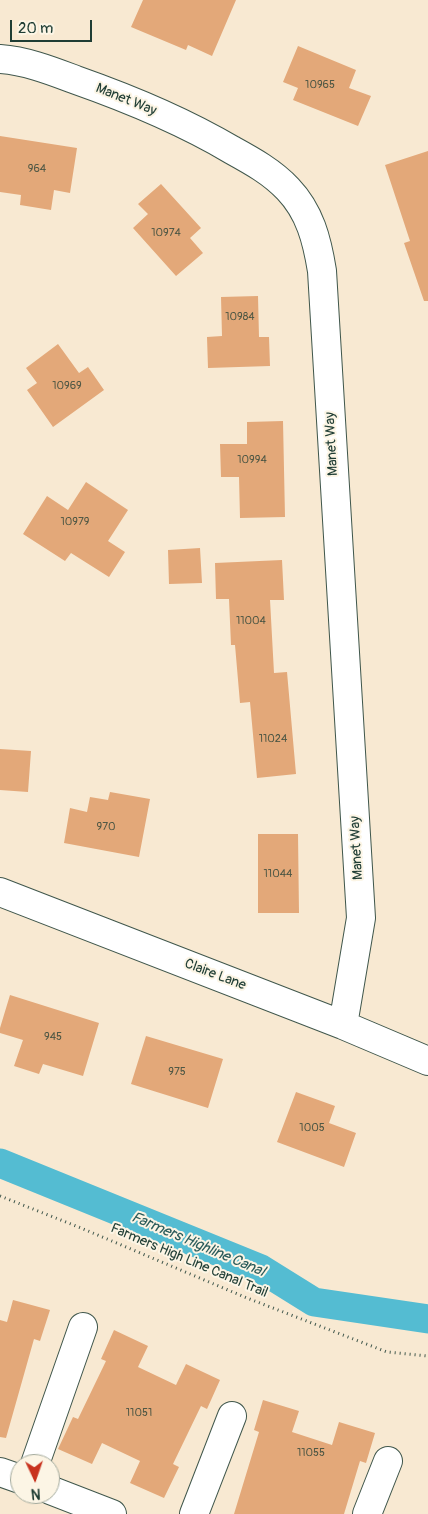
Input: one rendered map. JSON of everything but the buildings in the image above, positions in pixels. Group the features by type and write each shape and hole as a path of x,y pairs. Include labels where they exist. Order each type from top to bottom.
{"street":[{"name":"Manet Way","path":"0,59 36,66 98,88 202,132 265,169 288,189 302,206 318,244 322,271 361,918 343,1025"},
{"name":"Claire Lane","path":"0,892 343,1025 428,1061"},
{"path":"38,1454 82,1327"},
{"path":"194,1514 232,1416"},
{"path":"366,1514 388,1461"},
{"path":"60,1494 112,1514"}],"path":[{"name":"Farmers High Line Canal Trail","path":"0,1196 247,1298 387,1352 428,1356"}],"waterway":[{"name":"Farmers Highline Canal","path":"0,1163 261,1269 314,1302 428,1319"}]}
